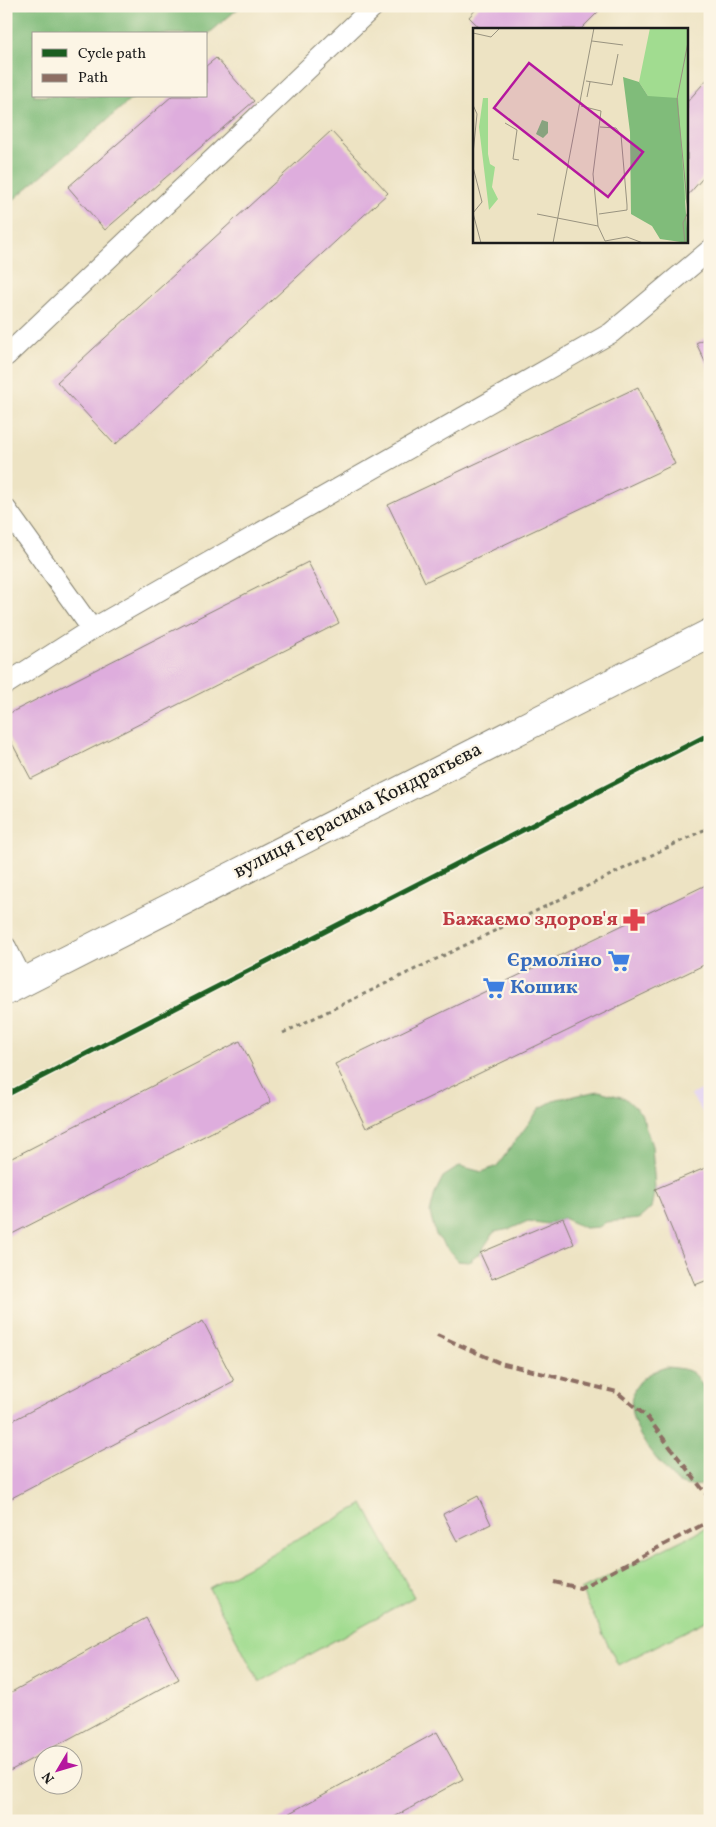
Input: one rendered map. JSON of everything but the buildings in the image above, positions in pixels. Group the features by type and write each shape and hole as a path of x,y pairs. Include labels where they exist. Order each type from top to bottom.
{"main road":[{"name":"вулиця Герасима Кондратьєва","path":"15,986 710,633"}],"lane":[{"path":"6,356 374,6"},
{"path":"6,684 92,629 611,333 710,250"},
{"path":"6,509 92,629"},
{"path":"6,947 15,986"}],"path":[{"path":"283,1033 710,827"}],"shaded area":[{"path":"710,1086 710,1124 691,1095"}],"green space":[{"path":"6,6 241,6 208,34 208,32 32,32 32,98 133,98 6,206"},
{"path":"599,1091 625,1098 641,1113 652,1146 655,1189 651,1208 639,1219 606,1222 599,1227 585,1228 563,1218 548,1224 528,1221 510,1229 494,1232 480,1253 469,1262 458,1261 436,1235 430,1213 435,1193 443,1177 460,1166 482,1172 497,1166 540,1108 557,1099"},
{"path":"667,1367 684,1369 693,1373 700,1382 705,1394 711,1441 710,1484 691,1486 677,1482 652,1454 636,1425 632,1411 632,1397 637,1385 649,1375"},
{"path":"363,1504 414,1597 259,1682 209,1588"},
{"path":"710,1526 710,1619 618,1665 581,1590"}],"marked path":[{"path":"437,1335 500,1363 617,1392 647,1417 710,1499"},
{"path":"554,1582 580,1588 710,1521"}],"cycle path":[{"path":"6,1095 710,734"}],"place":[{"name":"Бажаємо здоров'я","path":"634,920"},
{"name":"Єрмоліно","path":"619,961"},
{"name":"Кошик","path":"494,988"}]}
